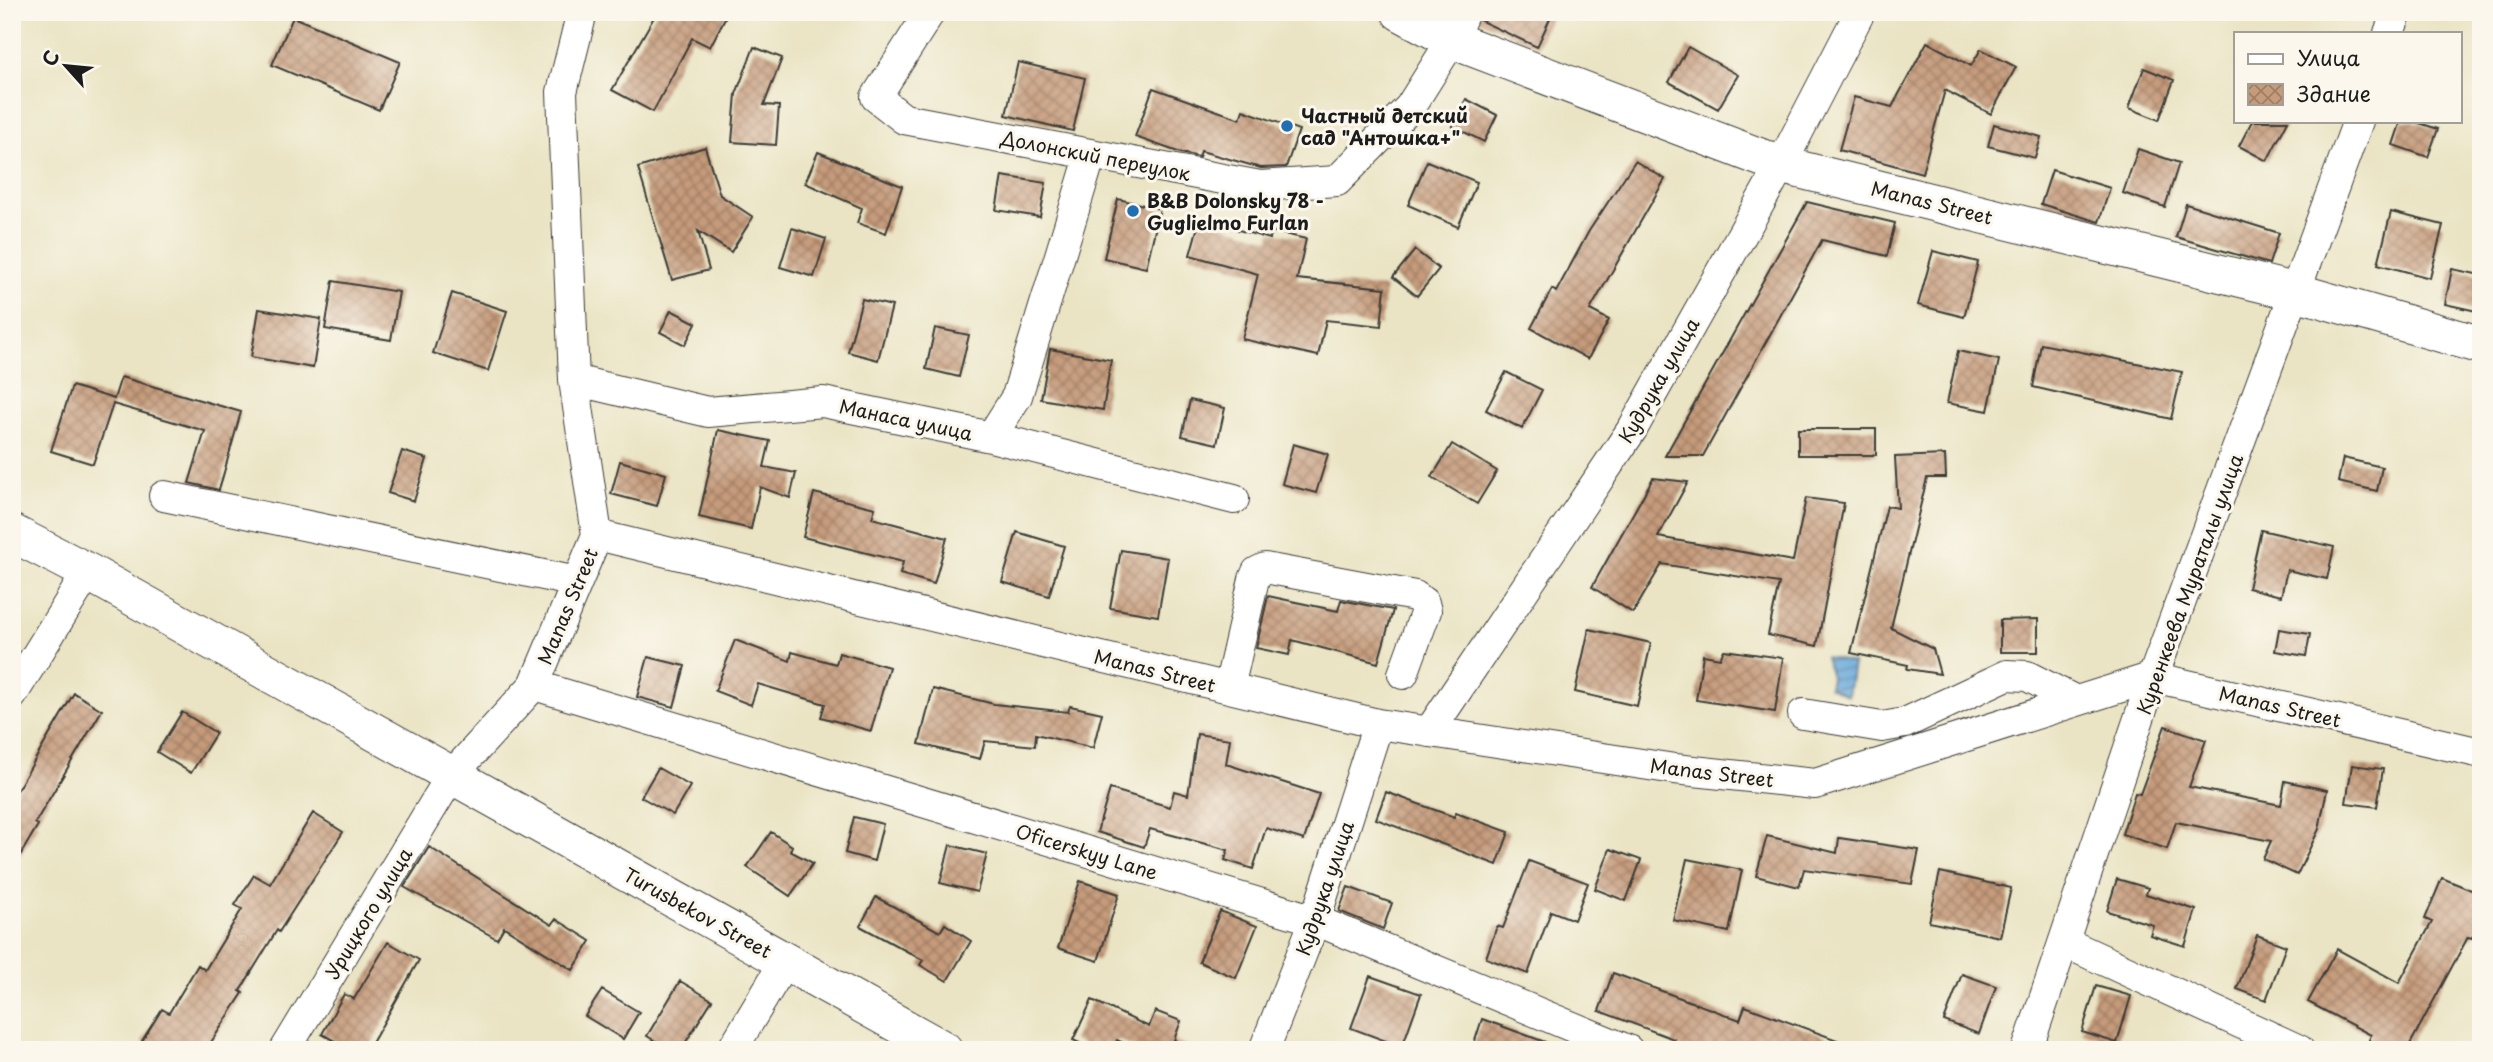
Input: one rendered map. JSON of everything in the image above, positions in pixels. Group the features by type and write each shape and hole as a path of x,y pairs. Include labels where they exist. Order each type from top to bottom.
{"street":[{"path":"582,12 562,92 574,380 597,535"},
{"name":"Долонский переулок","path":"930,12 876,97 904,119 1260,186 1336,181 1410,107 1458,26"},
{"name":"Manas Street","path":"1400,12 1458,26 1781,165 2296,292 2481,345"},
{"name":"Кудрука улица","path":"1429,732 1633,428 1781,165 1860,12"},
{"path":"2389,32 2397,12"},
{"name":"Куренкеева Мураталы улица","path":"2027,1050 2153,677 2358,122"},
{"path":"991,438 1017,396 1091,154"},
{"name":"Манаса улица","path":"574,380 708,412 823,402 991,438 1234,499"},
{"path":"164,496 577,582"},
{"path":"12,533 88,572 451,776"},
{"name":"Manas Street","path":"451,776 534,685 597,535 1378,724 1675,769 1815,784 2153,677 2481,753"},
{"path":"1229,688 1256,572 1265,568 1415,596 1424,603 1426,611 1403,674"},
{"path":"12,695 88,572"},
{"path":"1803,714 1882,727 1905,723 2007,675 2027,676 2076,701"},
{"name":"Oficerskyy Lane","path":"534,685 1315,920 1628,1050"},
{"name":"Кудрука улица","path":"1264,1050 1315,920 1378,724"},
{"name":"Turusbekov Street","path":"451,776 944,1050"},
{"name":"Урицкого улица","path":"285,1050 451,776"},
{"path":"2064,942 2299,1050"},
{"path":"732,1050 785,961"}],"water":[{"path":"1825,657 1853,663 1848,696 1829,687 1831,677"}],"building":[{"path":"657,12 728,12 710,47 692,38 653,112 612,90"},
{"path":"1481,12 1553,12 1537,47 1479,20"},
{"path":"293,17 400,62 379,110 272,65"},
{"path":"1927,42 1971,66 1981,49 2016,67 1991,114 1945,90 1922,173 1839,150 1854,97 1892,107"},
{"path":"754,47 782,58 764,105 779,106 776,145 732,142 736,94"},
{"path":"1688,47 1738,75 1718,109 1669,82"},
{"path":"1018,62 1085,78 1073,131 1006,115"},
{"path":"2144,68 2174,80 2159,120 2129,108"},
{"path":"1153,88 1240,119 1243,110 1299,130 1286,167 1261,168 1201,151 1199,157 1135,137"},
{"path":"1466,99 1497,115 1484,142 1452,126"},
{"path":"2251,122 2287,122 2267,161 2239,146"},
{"path":"2401,122 2416,122 2438,129 2428,157 2393,145"},
{"path":"1994,124 2041,137 2035,158 1988,146"},
{"path":"705,147 720,195 753,217 731,252 698,231 709,270 672,280 638,168"},
{"path":"2138,149 2179,163 2165,207 2123,193"},
{"path":"818,152 902,186 886,233 857,223 862,208 805,183"},
{"path":"1427,161 1477,182 1458,227 1408,205"},
{"path":"1635,161 1665,179 1590,310 1609,320 1588,359 1531,328 1552,289 1556,292 1589,231"},
{"path":"2052,170 2110,188 2099,222 2041,204"},
{"path":"1002,176 1046,183 1040,217 996,210"},
{"path":"1118,199 1160,209 1146,268 1104,258"},
{"path":"1807,202 1895,223 1887,256 1822,240 1703,456 1665,456"},
{"path":"2186,204 2279,233 2269,264 2176,237"},
{"path":"2391,212 2443,225 2430,278 2378,264"},
{"path":"1200,219 1270,239 1271,231 1306,239 1297,279 1385,288 1381,326 1326,320 1318,356 1242,339 1258,274 1190,255"},
{"path":"792,228 826,239 814,277 780,267"},
{"path":"1415,250 1439,269 1417,296 1393,277"},
{"path":"1933,251 1978,262 1964,317 1918,305"},
{"path":"2452,269 2481,275 2481,312 2445,304"},
{"path":"333,281 399,292 391,340 325,329"},
{"path":"452,293 507,311 488,371 433,353"},
{"path":"862,299 892,306 878,360 848,352"},
{"path":"259,309 321,319 313,368 251,357"},
{"path":"671,310 696,323 685,345 660,332"},
{"path":"935,328 969,335 959,377 926,369"},
{"path":"2041,344 2182,372 2171,419 2033,387"},
{"path":"1050,349 1111,360 1103,410 1041,399"},
{"path":"1958,351 1999,360 1988,411 1947,403"},
{"path":"1506,372 1542,390 1522,429 1486,410"},
{"path":"121,377 241,412 219,490 189,483 205,431 113,404 93,464 51,451 72,386 114,399"},
{"path":"1190,400 1225,408 1217,444 1182,436"},
{"path":"1798,429 1876,429 1876,455 1798,455"},
{"path":"718,430 770,441 764,467 796,473 790,498 760,487 751,529 699,517"},
{"path":"1293,444 1328,454 1316,493 1282,484"},
{"path":"1452,444 1497,471 1477,504 1432,477"},
{"path":"402,451 427,459 414,501 388,493"},
{"path":"1945,455 1946,478 1927,478 1891,628 1933,649 1940,674 1907,669 1908,665 1851,653 1887,506 1898,508 1895,457"},
{"path":"2343,458 2382,467 2377,491 2338,482"},
{"path":"620,461 666,474 657,506 611,494"},
{"path":"1653,478 1688,482 1658,537 1793,561 1806,498 1844,503 1817,646 1768,635 1779,583 1662,564 1633,613 1592,587"},
{"path":"814,493 875,508 872,518 947,538 934,584 900,574 903,562 803,537"},
{"path":"2261,530 2334,547 2327,579 2287,570 2281,596 2248,588"},
{"path":"1017,532 1064,546 1049,596 1002,582"},
{"path":"1121,550 1168,558 1158,616 1110,608"},
{"path":"1268,596 1338,611 1341,600 1393,610 1378,663 1292,640 1289,655 1256,648"},
{"path":"2038,619 2038,652 2000,652 2000,620"},
{"path":"1589,629 1651,643 1637,706 1575,692"},
{"path":"2279,629 2310,634 2306,656 2275,651"},
{"path":"735,640 790,661 792,652 836,664 839,653 889,667 871,731 821,717 825,704 758,684 751,705 715,691"},
{"path":"1724,650 1783,658 1775,712 1696,700 1703,655 1720,658"},
{"path":"648,657 685,666 674,707 637,697"},
{"path":"933,689 994,704 1068,712 1070,706 1102,713 1093,748 1036,734 1035,746 985,741 980,759 919,744"},
{"path":"74,693 102,710 35,823 38,825 12,869 12,799"},
{"path":"182,712 216,733 191,773 157,752"},
{"path":"2165,726 2206,740 2189,787 2281,805 2285,781 2327,790 2319,829 2297,875 2263,859 2271,841 2176,822 2167,849 2122,834 2135,793 2140,794"},
{"path":"1197,734 1230,739 1226,764 1319,794 1304,840 1266,828 1253,869 1225,860 1228,850 1150,829 1144,847 1097,832 1110,789 1170,807 1174,791 1188,795"},
{"path":"2352,765 2383,769 2377,807 2346,803"},
{"path":"658,768 690,786 673,815 641,797"},
{"path":"1386,792 1454,817 1456,813 1509,832 1497,865 1376,819"},
{"path":"313,813 343,832 279,932 277,930 240,991 243,993 206,1050 157,1050 142,1041 162,1009 169,1013 198,965 205,970 242,909 235,905 254,875 270,884"},
{"path":"854,817 883,824 874,861 845,853"},
{"path":"771,832 792,846 790,851 813,863 790,896 747,867"},
{"path":"1767,836 1837,853 1839,838 1919,850 1912,884 1804,869 1799,887 1756,876"},
{"path":"950,845 987,854 977,892 940,883"},
{"path":"429,847 552,925 556,919 591,941 573,970 504,927 497,939 404,887"},
{"path":"1610,849 1641,860 1626,901 1595,889"},
{"path":"1687,859 1742,870 1729,932 1673,920"},
{"path":"1529,861 1588,883 1574,920 1551,911 1528,974 1486,958 1497,926 1503,928"},
{"path":"1940,872 2011,888 2000,937 1929,922"},
{"path":"2442,878 2481,894 2481,918 2407,1050 2387,1050 2369,1040 2371,1035 2308,1002 2337,949 2399,983 2432,922 2425,919"},
{"path":"2117,879 2148,888 2146,894 2196,910 2185,946 2150,935 2153,925 2107,911"},
{"path":"1080,881 1119,894 1098,961 1058,948"},
{"path":"1348,887 1392,903 1383,929 1339,911"},
{"path":"876,897 940,932 945,924 971,941 947,981 920,965 923,960 860,926"},
{"path":"1220,911 1257,926 1236,978 1199,962"},
{"path":"2257,935 2286,946 2266,1000 2237,989"},
{"path":"388,942 419,960 368,1050 351,1050 322,1034 344,994 354,999"},
{"path":"1613,973 1740,1020 1745,1006 1856,1047 1856,1050 1687,1050 1672,1045 1674,1039 1599,1011"},
{"path":"1962,974 1996,986 1979,1034 1944,1021"},
{"path":"1370,976 1421,994 1402,1047 1351,1028"},
{"path":"680,981 712,1000 681,1050 670,1050 647,1036"},
{"path":"2096,986 2131,996 2117,1043 2082,1032"},
{"path":"602,990 639,1012 623,1039 585,1016"},
{"path":"1092,1000 1149,1027 1155,1011 1181,1021 1174,1040 1195,1050 1140,1050 1117,1040 1113,1050 1094,1050 1073,1040"},
{"path":"1482,1019 1559,1047 1558,1050 1472,1050"}],"place":[{"name":"Частный детский сад \"Антошка+\"","path":"1287,126"},
{"name":"B&B Dolonsky 78 - Guglielmo Furlan","path":"1133,211"}]}
